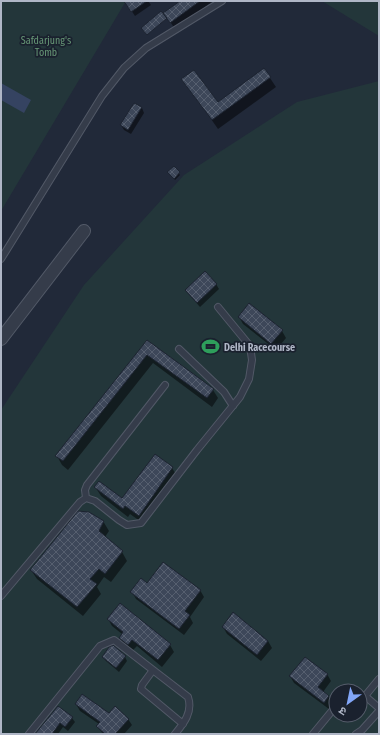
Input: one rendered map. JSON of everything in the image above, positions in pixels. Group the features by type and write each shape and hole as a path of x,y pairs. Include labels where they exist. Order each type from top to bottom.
{"street":[{"path":"1,339 84,231"}],"lane":[{"path":"1,259 102,96 124,68 146,48 222,1"},
{"path":"86,498 94,501 127,525 141,523 240,397 249,379 252,360 250,346 218,307"},
{"path":"179,349 224,392 233,406"},
{"path":"86,498 87,485 165,385"},
{"path":"1,596 80,502 86,498"},
{"path":"29,734 100,646 114,640 188,697 190,704 189,710 183,724 175,734"},
{"path":"153,670 142,685 141,689 183,724"},
{"path":"368,689 379,679"},
{"path":"368,700 379,708"},
{"path":"356,734 362,730 379,711"},
{"path":"313,734 328,716"}],"green space":[{"name":"Safdarjung's Tomb","path":"1,1 126,1 1,211"},
{"path":"322,1 379,1 379,36"},
{"name":"Delhi Racecourse","path":"379,81 379,734 1,734 1,410 84,285 184,175 297,102"}],"water":[{"path":"1,83 31,100 24,113 1,100"}],"building":[{"path":"124,1 147,1 131,12"},
{"path":"180,1 200,1 170,23 163,13"},
{"path":"161,11 167,18 147,35 141,28"},
{"path":"264,68 271,77 212,120 181,79 194,70 218,102"},
{"path":"134,103 142,107 128,130 120,125"},
{"path":"174,166 180,172 174,179 167,172"},
{"path":"205,271 217,284 197,303 185,290"},
{"path":"249,303 283,330 271,344 238,317"},
{"path":"147,340 214,389 207,398 147,355 63,461 55,456"},
{"path":"155,454 173,467 139,516 125,506 123,509 94,487 99,481 122,498"},
{"path":"78,511 89,512 104,521 99,531 123,551 105,574 99,569 90,579 97,584 77,607 30,570"},
{"path":"163,562 201,590 185,611 190,615 179,629 130,592 141,578 147,583"},
{"path":"120,603 171,644 158,660 132,640 128,645 119,638 123,632 107,619"},
{"path":"233,612 268,641 257,655 222,627"},
{"path":"113,645 126,656 116,668 102,657 109,647"},
{"path":"305,657 328,674 318,687 328,695 328,697 324,703 289,676"},
{"path":"82,694 109,713 115,706 129,719 115,734 105,734 96,726 100,722 75,704"},
{"path":"58,706 73,717 65,727 60,723 52,734 35,734"}],"place":[{"name":"Delhi Racecourse","path":"211,347"}]}
